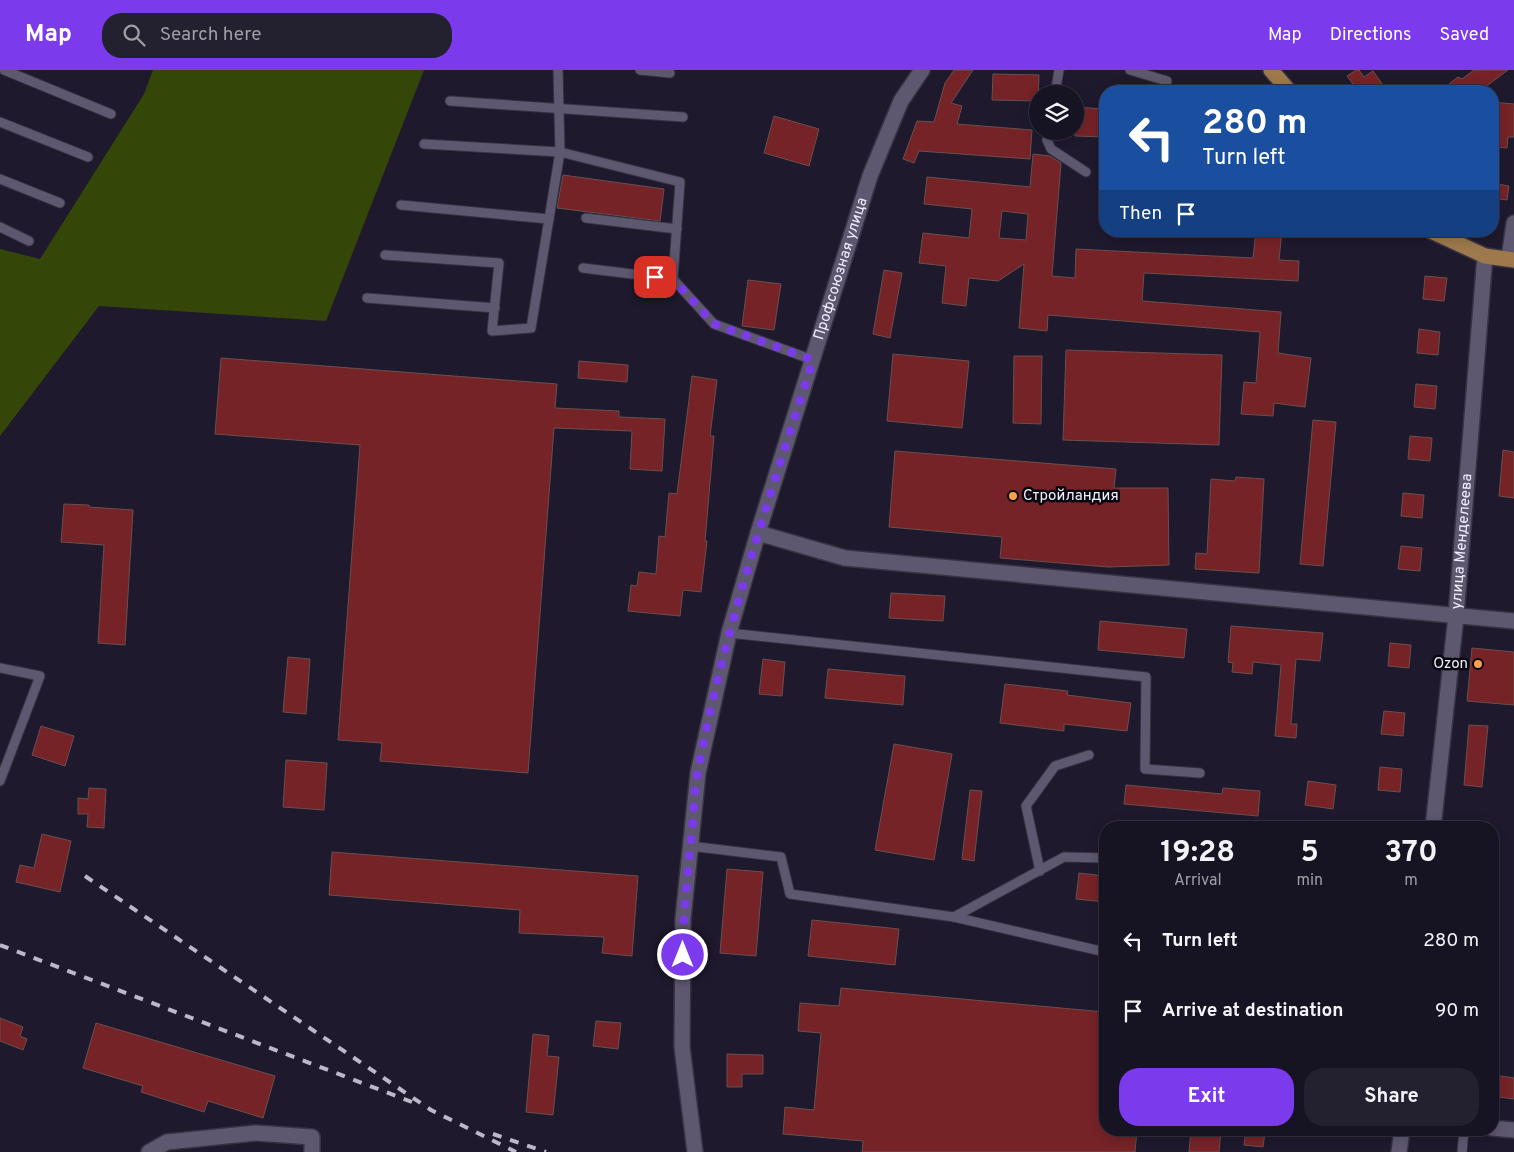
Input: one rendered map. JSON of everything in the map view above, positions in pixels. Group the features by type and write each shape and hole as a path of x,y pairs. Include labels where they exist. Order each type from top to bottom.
{"main road":[{"path":"1271,70 1283,85"},
{"path":"1444,237 1485,256 1511,260"}],"street":[{"name":"Профсоюзная улица","path":"694,1152 682,1047 683,919 698,773 729,633 758,533 870,176 901,101 922,70"},
{"path":"1511,260 1514,223"},
{"name":"улица Менделеева","path":"1435,821 1456,616 1485,256"},
{"path":"758,533 845,558 1514,621"},
{"path":"1499,1129 1514,1130"},
{"path":"149,1152 167,1142 256,1133 312,1137 312,1152"},
{"path":"1399,1152 1401,1136"}],"lane":[{"path":"4,70 111,114"},
{"path":"385,256 499,263 492,331 531,328 560,152 558,70"},
{"path":"640,70 670,72"},
{"path":"1056,85 1059,70"},
{"path":"1130,70 1167,81"},
{"path":"450,101 683,117"},
{"path":"0,122 88,157"},
{"path":"1047,140 1051,149 1086,172"},
{"path":"424,144 560,152 680,182 673,279"},
{"path":"0,179 60,204"},
{"path":"401,205 549,220"},
{"path":"586,218 677,229"},
{"path":"0,227 29,241"},
{"path":"583,268 673,279 714,324 813,360"},
{"path":"367,298 495,308"},
{"path":"729,633 1146,678 1145,769 1200,773"},
{"path":"0,668 40,676 0,781"},
{"path":"1040,871 1026,806 1055,766 1089,755"},
{"path":"690,846 781,857 790,894 954,918 1099,951"},
{"path":"954,918 1064,858 1099,858"},
{"path":"1462,1152 1463,1136"}],"green space":[{"path":"153,70 424,70 326,321 99,306 0,436 0,249 40,259 144,94"}],"building":[{"path":"954,70 973,70 951,103 962,106 957,124 1029,130 1029,140 1031,140 1030,159 919,151 914,163 903,159 917,121 934,122 945,83"},
{"path":"1359,70 1364,77 1373,71 1383,85 1354,85 1347,76"},
{"path":"1474,70 1508,70 1488,85 1448,85 1458,77 1462,79"},
{"path":"993,74 1039,75 1039,85 1029,85 1029,101 992,100"},
{"path":"1499,103 1514,104 1514,137 1508,137 1507,148 1499,147"},
{"path":"1084,108 1099,109 1099,137 1084,136"},
{"path":"774,116 819,129 809,166 764,153"},
{"path":"1033,154 1050,156 1061,163 1052,276 1075,278 1076,249 1253,258 1255,237 1281,237 1279,260 1299,261 1298,281 1144,273 1142,301 1281,312 1278,353 1311,358 1305,407 1274,403 1273,416 1241,414 1244,382 1256,383 1260,332 1048,315 1047,331 1019,328 1024,264 998,281 969,278 966,306 942,303 946,266 919,263 923,233 969,238 972,209 924,204 927,177 1030,187","holes":["1002,211 1028,214 1026,240 999,238"]},
{"path":"563,175 664,189 660,221 557,208"},
{"path":"1499,184 1509,186 1507,200 1499,199"},
{"path":"884,270 902,273 890,338 873,334"},
{"path":"1425,276 1447,278 1444,301 1423,299"},
{"path":"748,280 781,284 774,330 742,326"},
{"path":"1419,329 1440,332 1438,355 1417,353"},
{"path":"1066,350 1222,355 1219,445 1063,440"},
{"path":"893,354 969,361 962,428 887,421"},
{"path":"1014,356 1042,356 1041,424 1013,423"},
{"path":"221,358 557,384 555,408 619,411 619,417 665,419 662,471 630,469 632,431 554,428 528,773 380,761 382,743 338,740 360,445 215,434"},
{"path":"579,361 628,365 627,382 578,378"},
{"path":"692,376 717,380 710,436 714,436 705,541 707,541 701,592 683,590 680,616 628,611 631,585 637,586 639,572 656,574 659,536 665,537 669,493 677,494"},
{"path":"1416,384 1437,386 1435,409 1414,407"},
{"path":"1313,420 1336,422 1323,566 1300,564"},
{"path":"1410,436 1432,438 1430,461 1408,459"},
{"path":"1503,450 1514,452 1514,498 1499,496"},
{"path":"895,451 1116,469 1114,488 1168,488 1169,565 1108,567 1000,558 1002,537 889,527"},
{"path":"1236,477 1264,479 1259,573 1195,569 1196,553 1207,554 1211,479 1235,481"},
{"path":"1403,493 1424,495 1422,518 1401,516"},
{"path":"64,504 133,510 125,645 98,643 104,545 61,542"},
{"path":"1401,546 1422,548 1420,571 1398,569"},
{"path":"891,593 945,596 943,621 889,618"},
{"path":"1100,621 1187,629 1184,658 1098,650"},
{"path":"1231,626 1323,633 1320,661 1296,659 1291,724 1297,724 1296,738 1275,736 1281,665 1253,662 1252,674 1232,672 1233,663 1228,662"},
{"path":"1390,643 1411,645 1409,668 1388,666"},
{"path":"1472,648 1514,652 1514,705 1467,701"},
{"path":"288,657 310,659 306,714 283,712"},
{"path":"763,659 785,662 782,696 759,694"},
{"path":"828,669 905,676 903,705 825,698"},
{"path":"1005,684 1068,691 1067,695 1131,703 1127,731 1064,724 1064,731 1000,723"},
{"path":"1384,711 1405,713 1403,736 1381,734"},
{"path":"1469,725 1488,726 1482,787 1464,785"},
{"path":"41,726 74,736 65,766 32,755"},
{"path":"894,744 952,754 934,860 875,850"},
{"path":"286,760 327,763 324,810 283,807"},
{"path":"1380,767 1402,769 1400,792 1378,790"},
{"path":"1308,781 1336,785 1333,809 1305,805"},
{"path":"1126,785 1222,794 1223,788 1260,791 1258,816 1124,804"},
{"path":"89,788 106,789 104,828 87,827 88,814 78,814 78,798 88,799"},
{"path":"970,790 982,791 974,861 962,859"},
{"path":"42,834 71,841 60,892 16,882 20,865 34,868"},
{"path":"332,852 638,876 632,956 602,953 604,937 519,933 520,910 329,895"},
{"path":"727,869 763,872 756,956 720,953"},
{"path":"1079,873 1099,875 1099,901 1076,899"},
{"path":"812,920 899,929 895,965 808,956"},
{"path":"841,988 1099,1011 1099,1136 1136,1136 1135,1152 862,1152 863,1141 783,1134 785,1107 814,1110 821,1033 798,1031 800,1003 839,1006"},
{"path":"0,1018 23,1027 20,1036 27,1039 23,1050 0,1041"},
{"path":"596,1021 621,1023 618,1049 593,1046"},
{"path":"96,1023 275,1076 263,1118 208,1101 204,1112 141,1092 143,1086 83,1068"},
{"path":"533,1034 549,1036 547,1056 559,1057 553,1115 526,1112"},
{"path":"727,1054 763,1055 763,1074 742,1074 742,1087 727,1087"},
{"path":"1499,1076 1514,1078 1514,1099 1499,1097"},
{"path":"1190,1136 1220,1136 1219,1152 1189,1152"},
{"path":"1245,1136 1264,1136 1263,1147 1244,1145"}],"railway":[{"path":"85,876 431,1110 516,1152"},
{"path":"0,945 412,1102"},
{"path":"493,1134 546,1152"}],"place":[{"name":"Стройландия","path":"1013,496"},
{"name":"Ozon","path":"1478,664"}],"route":[{"path":"655,277 673,279 714,324 813,360 758,533 717,680 698,773 683,919 683,955"}]}
